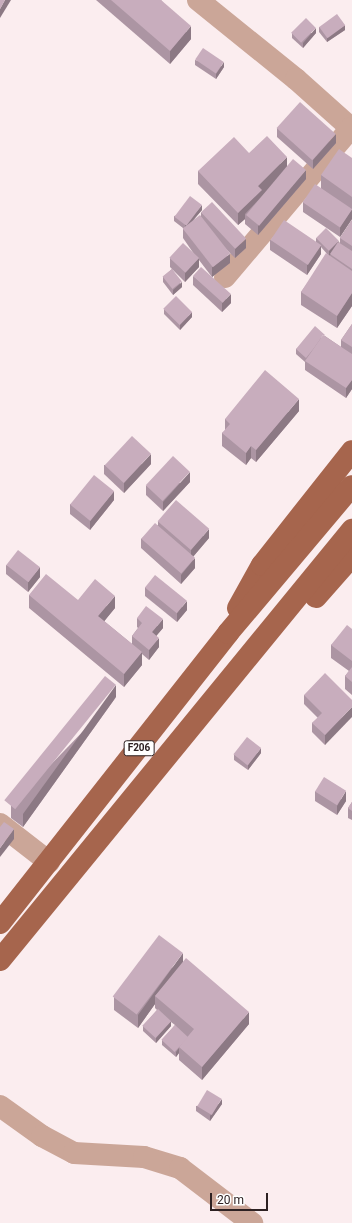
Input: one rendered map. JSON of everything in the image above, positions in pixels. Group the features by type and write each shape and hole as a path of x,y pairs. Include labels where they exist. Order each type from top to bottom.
{"main road":[{"path":"228,633 244,594 262,564 352,451"},
{"name":"F206","path":"0,923 50,862 228,633 352,486"},
{"name":"F206","path":"0,960 250,658 352,530"},
{"path":"250,658 278,642 352,556"}],"street":[{"path":"198,0 296,79 352,128 225,277"},
{"path":"0,824 50,862"},
{"path":"0,1106 42,1136 74,1152 144,1157 180,1168 252,1223"}],"building":[{"path":"0,0 5,0 0,9"},
{"path":"111,0 161,0 191,26 170,51"},
{"path":"337,14 345,25 327,38 319,27"},
{"path":"306,18 316,28 301,43 291,33"},
{"path":"203,48 224,62 216,74 195,60"},
{"path":"300,102 336,134 312,160 277,128"},
{"path":"267,136 287,157 258,186 262,190 238,213 198,171 234,137 249,153"},
{"path":"339,149 352,158 352,197 321,175"},
{"path":"293,159 306,170 259,226 246,215"},
{"path":"315,184 352,209 340,227 303,202"},
{"path":"190,196 202,205 186,226 174,217"},
{"path":"212,202 246,239 235,249 201,212"},
{"path":"200,215 230,254 213,267 183,229"},
{"path":"284,220 321,245 308,265 271,240"},
{"path":"352,220 352,246 340,238"},
{"path":"326,228 339,241 329,251 316,238"},
{"path":"338,242 352,251 352,269 330,254"},
{"path":"183,243 199,258 185,273 169,258"},
{"path":"326,253 352,271 352,293 337,316 301,292"},
{"path":"201,267 231,294 223,303 193,276"},
{"path":"172,269 182,282 172,289 163,276"},
{"path":"176,296 192,312 180,325 163,309"},
{"path":"352,324 352,347 341,340"},
{"path":"315,326 325,335 323,335 306,358 296,349"},
{"path":"323,335 352,354 352,380 346,388 305,361"},
{"path":"265,370 299,399 256,450 251,446 246,453 222,433 230,424 225,419"},
{"path":"132,436 151,454 124,483 105,465"},
{"path":"173,456 190,472 163,501 146,485"},
{"path":"94,475 114,491 90,521 70,505"},
{"path":"176,500 209,529 191,550 158,521"},
{"path":"155,523 195,558 181,574 141,539"},
{"path":"18,550 40,567 28,582 6,565"},
{"path":"46,574 78,600 95,579 115,596 98,616 142,652 124,674 29,595"},
{"path":"155,575 187,601 177,613 145,587"},
{"path":"146,606 163,619 152,632 159,638 149,650 132,636 142,623 137,618"},
{"path":"347,625 352,629 352,661 331,645"},
{"path":"352,667 352,682 345,676"},
{"path":"325,673 352,700 352,707 325,735 312,723 322,713 304,695"},
{"path":"105,676 116,685 15,809 4,800"},
{"path":"247,737 261,748 248,765 233,754"},
{"path":"324,777 346,791 337,805 315,791"},
{"path":"352,802 352,811 348,808"},
{"path":"4,822 14,829 0,848 0,827"},
{"path":"159,935 183,953 137,1015 113,996"},
{"path":"186,958 249,1012 202,1067 179,1047 194,1029 155,996"},
{"path":"158,1009 171,1021 155,1038 142,1026"},
{"path":"175,1025 188,1037 175,1052 161,1040"},
{"path":"207,1090 222,1099 212,1115 197,1106"}]}
